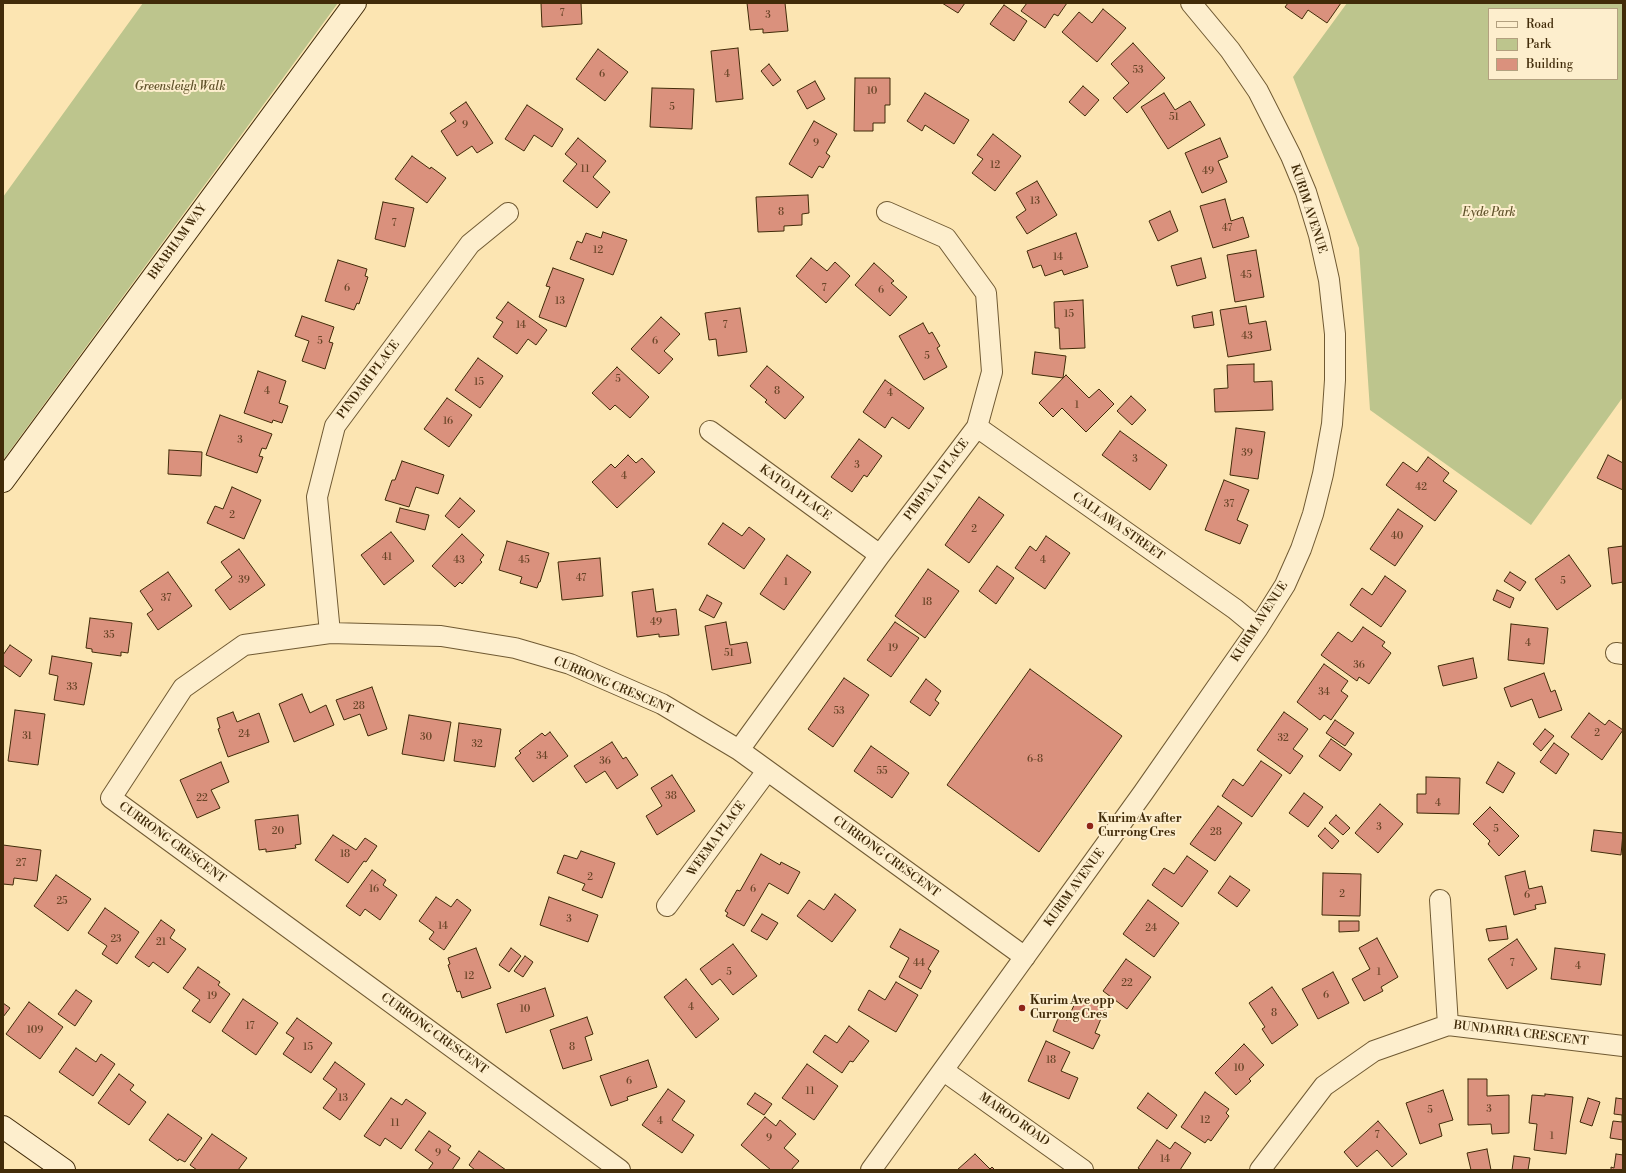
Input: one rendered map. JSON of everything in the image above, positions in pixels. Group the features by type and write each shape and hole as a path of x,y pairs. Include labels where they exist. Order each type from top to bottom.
{"main road":[{"name":"BRABHAM WAY","path":"3,481 355,3"},
{"path":"3,1127 64,1170"}],"street":[{"name":"KURIM AVENUE","path":"871,1170 1143,793 1258,628 1285,585 1301,549 1313,514 1332,424 1335,380 1334,327 1329,280 1319,235 1306,192 1292,156 1258,91 1230,50 1190,3"},
{"name":"PIMPALA PLACE","path":"739,750 880,555 977,427 992,372 986,293 946,238 887,212"},
{"name":"PINDARI PLACE","path":"330,632 317,496 335,426 470,244 508,213"},
{"name":"CALLAWA STREET","path":"977,427 1235,609 1258,628"},
{"name":"KATOA PLACE","path":"710,431 880,555"},
{"name":"CURRONG CRESCENT","path":"620,1170 111,798 183,688 244,645 330,632 441,636 515,648 570,664 662,704 739,750 1025,957"},
{"name":"WEEMA PLACE","path":"667,906 767,771"},
{"path":"1440,900 1448,1025"},
{"name":"BUNDARRA CRESCENT","path":"1260,1170 1324,1086 1374,1051 1448,1025 1623,1046"},
{"name":"MAROO ROAD","path":"944,1070 1084,1170"}],"green space":[{"name":"Greensleigh Walk","path":"143,3 338,3 3,460 3,197"},
{"name":"Eyde Park","path":"1347,3 1623,3 1623,397 1531,525 1370,410 1359,248 1293,77"}],"building":[{"path":"541,3 581,3 582,24 542,27"},
{"path":"747,3 785,3 788,31 763,33 763,29 750,30"},
{"path":"942,3 965,3 958,13"},
{"path":"1027,3 1067,3 1058,16 1054,14 1045,28 1021,11"},
{"path":"1288,3 1341,3 1327,23 1308,10 1302,19 1285,7"},
{"path":"1004,5 1027,21 1014,41 990,24"},
{"path":"1103,9 1126,28 1097,62 1062,32 1079,12 1092,23"},
{"path":"1133,43 1165,78 1127,113 1113,98 1129,83 1111,64"},
{"path":"738,48 743,99 716,102 711,51"},
{"path":"598,49 628,72 605,101 576,79"},
{"path":"769,64 781,80 773,86 761,71"},
{"path":"855,78 890,78 890,105 885,105 885,123 873,123 873,131 854,131"},
{"path":"815,81 825,99 807,109 797,91"},
{"path":"1083,86 1099,100 1085,116 1069,102"},
{"path":"652,88 694,89 692,129 650,127"},
{"path":"925,93 969,120 954,144 925,125 922,131 907,121"},
{"path":"1164,93 1175,110 1190,101 1205,125 1168,149 1141,107"},
{"path":"466,102 493,143 477,153 472,146 457,156 441,131 456,121 450,113"},
{"path":"527,105 563,129 552,147 534,135 524,151 505,139"},
{"path":"814,121 837,134 826,153 830,156 823,168 819,166 812,178 789,164"},
{"path":"993,134 1021,156 995,191 972,173 983,159 977,155"},
{"path":"578,138 606,161 593,177 610,192 597,208 563,181 577,164 565,154"},
{"path":"1220,138 1228,157 1218,161 1227,182 1202,193 1185,153"},
{"path":"412,156 446,178 427,203 395,179"},
{"path":"1037,181 1057,215 1027,234 1016,217 1026,210 1016,193"},
{"path":"808,195 809,213 802,214 802,225 784,226 784,231 758,232 756,197"},
{"path":"1225,199 1231,221 1243,217 1249,237 1213,248 1200,206"},
{"path":"383,202 414,208 405,247 375,239"},
{"path":"1170,211 1178,231 1158,241 1149,221"},
{"path":"603,232 627,240 613,275 570,259 577,241 582,243 586,233 601,238"},
{"path":"1076,233 1088,267 1064,275 1062,270 1045,276 1041,265 1033,268 1027,251"},
{"path":"1256,250 1264,297 1235,302 1227,255"},
{"path":"811,258 827,271 835,262 850,276 826,303 796,276"},
{"path":"1201,258 1206,278 1177,286 1171,266"},
{"path":"338,260 367,269 365,276 368,277 359,304 357,303 354,310 325,301"},
{"path":"874,263 894,281 891,283 907,297 890,316 855,285"},
{"path":"553,268 584,279 566,327 539,317 550,287 546,286"},
{"path":"1083,300 1085,348 1060,349 1059,328 1055,328 1054,302"},
{"path":"508,302 547,330 536,345 528,339 517,354 493,337 503,322 496,318"},
{"path":"1246,306 1249,324 1266,321 1271,350 1228,357 1220,310"},
{"path":"740,308 747,352 718,356 716,339 709,340 705,313"},
{"path":"1212,312 1214,325 1194,328 1192,316"},
{"path":"302,316 334,327 329,342 333,343 325,369 302,361 309,341 295,336"},
{"path":"661,317 680,334 664,351 673,359 659,374 631,349"},
{"path":"923,323 929,334 932,332 940,346 937,348 947,367 924,380 899,336"},
{"path":"1035,352 1066,356 1063,378 1032,374"},
{"path":"478,358 503,376 480,408 455,390"},
{"path":"1254,364 1254,382 1272,381 1273,410 1215,412 1214,389 1228,388 1227,365"},
{"path":"767,366 804,397 785,419 765,402 767,400 750,386"},
{"path":"617,367 649,397 630,418 615,405 610,410 592,393"},
{"path":"258,371 286,381 279,403 288,406 282,423 273,420 272,423 244,413"},
{"path":"1066,375 1089,398 1099,389 1114,404 1086,432 1062,408 1053,417 1039,403"},
{"path":"885,380 924,408 909,429 892,417 885,428 863,412"},
{"path":"1131,396 1146,410 1132,425 1117,411"},
{"path":"447,398 472,415 449,447 424,429"},
{"path":"220,415 272,434 266,449 262,448 259,456 263,457 257,473 206,455"},
{"path":"1236,428 1265,432 1258,479 1230,475"},
{"path":"1120,431 1167,465 1150,490 1102,455"},
{"path":"859,439 882,456 867,477 864,475 852,492 831,477"},
{"path":"169,450 202,452 201,476 168,474"},
{"path":"628,455 636,463 642,458 655,472 617,508 592,482 611,464 615,468"},
{"path":"1608,455 1623,463 1623,490 1597,478"},
{"path":"1428,457 1449,473 1443,481 1457,491 1435,521 1386,485 1403,462 1417,472"},
{"path":"402,461 444,475 438,494 416,487 409,507 385,500 392,480 395,480"},
{"path":"1224,480 1249,490 1237,520 1248,525 1240,544 1205,530"},
{"path":"232,487 261,500 244,539 207,523 215,506 223,509"},
{"path":"979,497 1004,515 969,563 945,545"},
{"path":"460,498 475,511 459,528 445,516"},
{"path":"400,508 429,515 425,530 396,522"},
{"path":"1398,509 1423,526 1395,566 1370,549"},
{"path":"723,523 742,536 749,527 765,539 744,569 708,544"},
{"path":"391,532 414,561 384,585 361,555"},
{"path":"462,534 484,555 480,560 482,562 462,584 460,582 455,587 432,566"},
{"path":"1046,536 1070,553 1045,589 1015,568 1030,546 1036,551"},
{"path":"507,541 549,553 537,588 520,583 522,577 499,570"},
{"path":"1623,546 1623,582 1612,584 1608,548"},
{"path":"239,549 265,585 230,610 215,590 232,577 221,562"},
{"path":"787,555 811,572 784,610 760,594"},
{"path":"1569,555 1591,586 1557,610 1535,579"},
{"path":"600,558 603,596 562,600 558,562"},
{"path":"997,566 1014,578 996,604 979,591"},
{"path":"928,569 959,591 925,638 895,616"},
{"path":"168,572 192,606 158,630 147,614 153,610 140,591"},
{"path":"1510,572 1526,582 1520,591 1504,581"},
{"path":"1385,576 1406,591 1381,627 1350,605 1362,588 1372,595"},
{"path":"653,589 656,612 676,609 679,635 659,637 659,634 637,637 632,592"},
{"path":"1497,590 1514,598 1510,608 1493,600"},
{"path":"707,595 722,603 714,618 699,610"},
{"path":"90,618 132,623 128,653 121,652 121,656 92,652 92,649 86,648"},
{"path":"726,622 730,645 747,642 751,663 712,670 705,626"},
{"path":"895,622 919,638 891,677 867,660"},
{"path":"1511,624 1548,628 1544,664 1508,660"},
{"path":"1363,627 1385,642 1382,646 1391,653 1369,684 1359,677 1357,681 1321,655 1338,632 1352,642"},
{"path":"10,645 32,660 20,677 3,665 3,655"},
{"path":"52,656 92,663 84,705 54,700 58,676 49,674"},
{"path":"1473,658 1477,678 1443,686 1438,666"},
{"path":"1324,664 1348,681 1341,691 1348,696 1331,720 1324,715 1320,720 1297,702"},
{"path":"1030,669 1122,736 1039,852 947,785"},
{"path":"1544,673 1551,692 1555,690 1562,710 1539,718 1532,699 1511,707 1504,688"},
{"path":"844,678 869,695 833,747 808,729"},
{"path":"926,679 941,691 935,700 939,703 930,716 910,702"},
{"path":"372,687 387,729 368,736 360,714 344,720 336,700"},
{"path":"302,694 310,713 326,705 334,725 294,742 279,704"},
{"path":"15,710 45,714 38,765 8,761"},
{"path":"233,712 237,722 259,713 269,742 228,757 218,729 220,728 217,718"},
{"path":"1284,712 1308,729 1293,749 1303,756 1290,774 1257,750"},
{"path":"1589,713 1605,725 1609,720 1623,730 1602,760 1571,737"},
{"path":"409,715 451,722 444,761 402,754"},
{"path":"1335,720 1354,733 1345,746 1326,733"},
{"path":"459,723 501,729 495,767 454,761"},
{"path":"1545,729 1554,736 1541,751 1533,744"},
{"path":"550,732 568,756 533,782 515,758 521,753 519,751 542,733 545,736"},
{"path":"1331,739 1352,754 1340,771 1319,756"},
{"path":"612,742 623,759 626,757 638,775 617,789 605,771 586,783 574,766"},
{"path":"1554,743 1569,754 1556,774 1540,762"},
{"path":"871,746 909,773 892,798 854,771"},
{"path":"1261,761 1282,775 1252,817 1222,796 1233,779 1243,786"},
{"path":"221,762 229,782 211,790 220,808 197,818 180,780"},
{"path":"1498,762 1515,773 1503,793 1486,783"},
{"path":"672,775 695,811 657,835 646,816 662,806 651,788"},
{"path":"1426,777 1460,778 1459,814 1417,813 1417,794 1426,794"},
{"path":"1304,793 1323,807 1308,827 1289,813"},
{"path":"1380,804 1403,824 1378,853 1355,833"},
{"path":"1218,806 1242,823 1215,861 1190,844"},
{"path":"1490,807 1519,836 1499,856 1488,844 1490,841 1473,824"},
{"path":"298,815 301,844 295,845 296,848 266,852 266,849 259,850 255,820"},
{"path":"1336,815 1350,828 1343,835 1329,823"},
{"path":"1325,828 1339,841 1332,849 1318,836"},
{"path":"1594,830 1623,833 1621,855 1591,851"},
{"path":"333,835 356,850 365,838 377,846 366,862 364,861 348,883 315,860"},
{"path":"3,845 41,850 37,881 14,878 13,885 3,884"},
{"path":"581,851 615,863 602,898 582,890 585,884 557,873 564,855 577,859"},
{"path":"761,854 780,865 781,862 800,872 788,894 769,883 744,926 726,916 728,913 725,911 737,890 740,891"},
{"path":"1187,856 1208,871 1182,907 1152,885 1164,868 1174,874"},
{"path":"372,870 386,880 383,885 397,895 380,920 365,909 360,916 346,906"},
{"path":"1525,871 1529,889 1542,886 1546,903 1535,905 1536,909 1514,915 1505,876"},
{"path":"1323,873 1361,874 1360,916 1322,915"},
{"path":"56,875 91,899 68,931 34,906"},
{"path":"1230,876 1250,890 1237,907 1218,893"},
{"path":"835,894 856,910 832,942 797,916 809,900 824,910"},
{"path":"436,897 451,907 457,899 471,910 444,950 429,939 434,932 419,921"},
{"path":"549,897 598,915 588,942 540,925"},
{"path":"1148,900 1179,923 1154,957 1123,934"},
{"path":"105,908 139,932 117,964 102,954 107,946 88,933"},
{"path":"762,914 778,923 767,940 751,931"},
{"path":"161,920 175,930 170,938 186,949 168,973 153,962 149,967 135,957"},
{"path":"1339,921 1359,921 1359,931 1339,932"},
{"path":"1506,926 1508,939 1489,941 1486,929"},
{"path":"900,929 939,951 928,969 931,971 921,989 899,977 909,958 890,947"},
{"path":"1377,938 1398,977 1381,987 1383,991 1364,1001 1352,979 1370,969 1359,948"},
{"path":"1517,939 1537,969 1507,989 1488,959"},
{"path":"733,944 757,976 733,995 720,979 712,985 700,969"},
{"path":"476,948 491,988 462,998 460,991 457,992 448,965 450,964 448,958"},
{"path":"511,948 521,956 509,972 499,965"},
{"path":"1555,948 1605,954 1601,985 1551,979"},
{"path":"525,956 533,962 523,977 514,971"},
{"path":"1126,959 1151,977 1127,1009 1103,991"},
{"path":"198,967 220,982 218,985 230,994 210,1023 192,1011 200,1000 183,988"},
{"path":"1333,972 1349,1003 1318,1019 1302,989"},
{"path":"686,979 719,1019 696,1038 664,997"},
{"path":"896,982 918,995 896,1032 858,1010 869,990 885,1000"},
{"path":"1272,987 1298,1025 1272,1044 1262,1029 1265,1027 1249,1003"},
{"path":"545,988 554,1016 506,1033 497,1004"},
{"path":"76,990 92,1001 75,1026 58,1014"},
{"path":"1078,997 1105,1009 1095,1033 1100,1035 1093,1049 1053,1031 1059,1016 1067,1020"},
{"path":"243,999 278,1023 256,1055 222,1031"},
{"path":"29,1002 63,1027 40,1059 6,1034"},
{"path":"3,1003 10,1008 3,1017"},
{"path":"587,1017 593,1034 585,1037 592,1060 563,1069 550,1030"},
{"path":"297,1018 332,1043 311,1073 283,1054 294,1038 286,1033"},
{"path":"849,1026 869,1041 853,1062 850,1061 842,1073 813,1052 825,1035 837,1043"},
{"path":"1046,1041 1070,1052 1061,1071 1078,1078 1069,1099 1028,1081"},
{"path":"1244,1044 1264,1065 1249,1079 1251,1081 1236,1095 1215,1073"},
{"path":"76,1048 96,1062 101,1054 115,1064 93,1096 59,1072"},
{"path":"648,1060 657,1087 627,1097 628,1100 611,1106 600,1076"},
{"path":"335,1062 365,1084 340,1120 323,1108 337,1089 323,1079"},
{"path":"807,1064 838,1086 814,1120 782,1098"},
{"path":"119,1074 134,1085 130,1090 146,1102 129,1125 98,1103"},
{"path":"1468,1079 1487,1079 1487,1096 1509,1095 1509,1133 1492,1134 1491,1124 1468,1125"},
{"path":"668,1089 685,1101 672,1120 694,1135 682,1153 642,1125"},
{"path":"1443,1090 1453,1120 1439,1124 1442,1136 1420,1144 1406,1103"},
{"path":"1205,1092 1229,1109 1226,1113 1229,1116 1211,1141 1208,1139 1205,1143 1181,1127"},
{"path":"755,1093 772,1104 764,1115 747,1104"},
{"path":"1148,1093 1177,1115 1167,1129 1137,1108"},
{"path":"1545,1094 1573,1097 1566,1154 1534,1150 1537,1124 1529,1123 1532,1095 1545,1096"},
{"path":"391,1098 402,1105 406,1099 426,1113 401,1149 385,1138 380,1146 364,1136"},
{"path":"1588,1098 1600,1102 1592,1126 1580,1122"},
{"path":"1616,1098 1623,1099 1623,1140 1610,1138 1613,1121 1622,1122 1622,1115 1614,1114"},
{"path":"168,1114 202,1138 185,1162 179,1159 178,1161 149,1140"},
{"path":"765,1117 776,1126 780,1120 796,1134 784,1148 799,1161 791,1170 771,1170 741,1145"},
{"path":"1378,1121 1407,1154 1392,1167 1377,1150 1357,1167 1344,1152"},
{"path":"429,1131 451,1146 448,1150 460,1158 452,1170 428,1170 433,1163 415,1150"},
{"path":"212,1134 247,1158 238,1170 197,1170 190,1165"},
{"path":"1157,1140 1170,1149 1175,1142 1191,1153 1180,1170 1141,1170 1138,1168"},
{"path":"1487,1149 1491,1170 1471,1170 1467,1153"},
{"path":"479,1151 506,1170 475,1170 469,1165"},
{"path":"975,1154 990,1169 992,1167 995,1170 957,1170"},
{"path":"1616,1154 1623,1155 1623,1170 1611,1170 1611,1167 1614,1168"},
{"path":"1514,1156 1530,1158 1528,1170 1512,1170"}],"place":[{"name":"Kurim Av after Currong Cres","path":"1090,826"},
{"name":"Kurim Ave opp Currong Cres","path":"1022,1008"}]}
